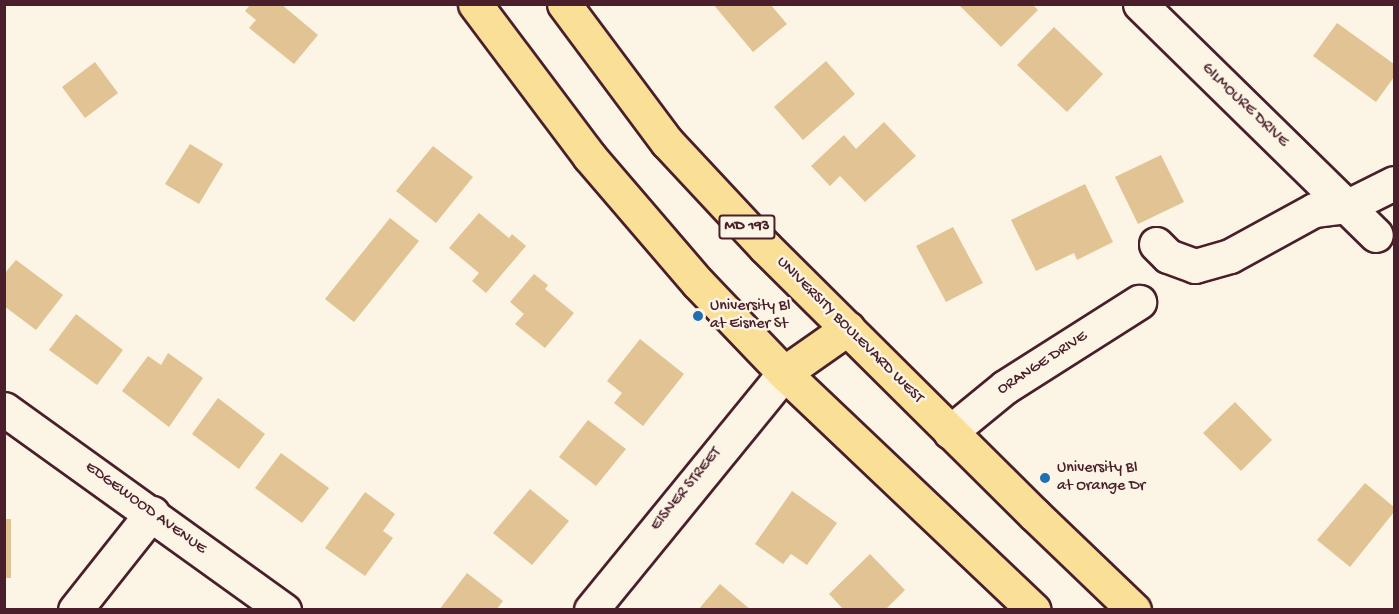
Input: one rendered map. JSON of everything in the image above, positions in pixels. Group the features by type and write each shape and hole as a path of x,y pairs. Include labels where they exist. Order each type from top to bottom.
{"main road":[{"path":"475,4 589,156 698,283 784,373 1034,609"},
{"name":"UNIVERSITY BOULEVARD WEST","path":"564,4 667,142 765,247 848,327 951,432 1134,609"},
{"path":"784,373 848,327"}],"street":[{"name":"GILMOURE DRIVE","path":"1140,4 1376,235"},
{"path":"1156,244 1168,256 1196,266 1230,256 1314,210 1348,206 1395,183"},
{"name":"ORANGE DRIVE","path":"951,432 1005,387 1139,302"},
{"name":"EISNER STREET","path":"591,609 784,373"},
{"name":"EDGEWOOD AVENUE","path":"4,409 284,609"},
{"path":"75,609 152,513"}],"building":[{"path":"251,4 281,4 318,35 294,64 249,28 256,20 245,11"},
{"path":"713,4 770,4 787,24 753,52"},
{"path":"958,4 1032,4 1038,10 1001,47"},
{"path":"1337,23 1394,64 1394,77 1376,102 1313,56"},
{"path":"1054,27 1103,74 1067,112 1017,65"},
{"path":"826,61 855,94 803,140 774,107"},
{"path":"95,62 118,93 85,118 62,87"},
{"path":"884,122 916,156 865,202 840,176 830,186 811,166 844,135 856,149"},
{"path":"190,144 223,164 199,204 165,184"},
{"path":"433,146 473,177 436,223 396,191"},
{"path":"1161,155 1184,202 1138,224 1115,177"},
{"path":"1085,184 1113,242 1077,260 1074,253 1036,271 1011,220"},
{"path":"479,213 509,238 512,234 526,246 486,293 472,281 479,273 449,248"},
{"path":"390,218 419,241 354,322 325,299"},
{"path":"953,227 983,283 946,302 916,246"},
{"path":"16,260 63,295 36,330 4,306 4,274"},
{"path":"534,274 548,285 545,289 574,313 545,348 515,324 524,314 510,302"},
{"path":"76,314 123,350 97,385 49,350"},
{"path":"640,339 684,374 643,426 614,403 622,393 607,381"},
{"path":"168,353 203,378 169,427 122,391 148,356 161,365"},
{"path":"218,398 265,434 239,469 192,434"},
{"path":"1235,402 1272,440 1241,471 1203,433"},
{"path":"588,420 626,449 596,486 559,457"},
{"path":"281,453 329,488 302,523 255,488"},
{"path":"1365,483 1394,507 1394,512 1350,567 1317,540"},
{"path":"530,489 569,521 532,565 493,533"},
{"path":"792,491 837,523 807,565 791,554 783,564 755,544"},
{"path":"365,492 395,514 383,531 393,538 365,576 325,548"},
{"path":"4,519 11,519 11,578 4,578"},
{"path":"870,554 905,590 885,610 844,610 829,594"},
{"path":"467,573 503,601 496,610 439,610"},
{"path":"720,584 751,610 698,610"}],"place":[{"name":"University Bl at Eisner St","path":"698,316"},
{"name":"University Bl at Orange Dr","path":"1045,478"}]}
